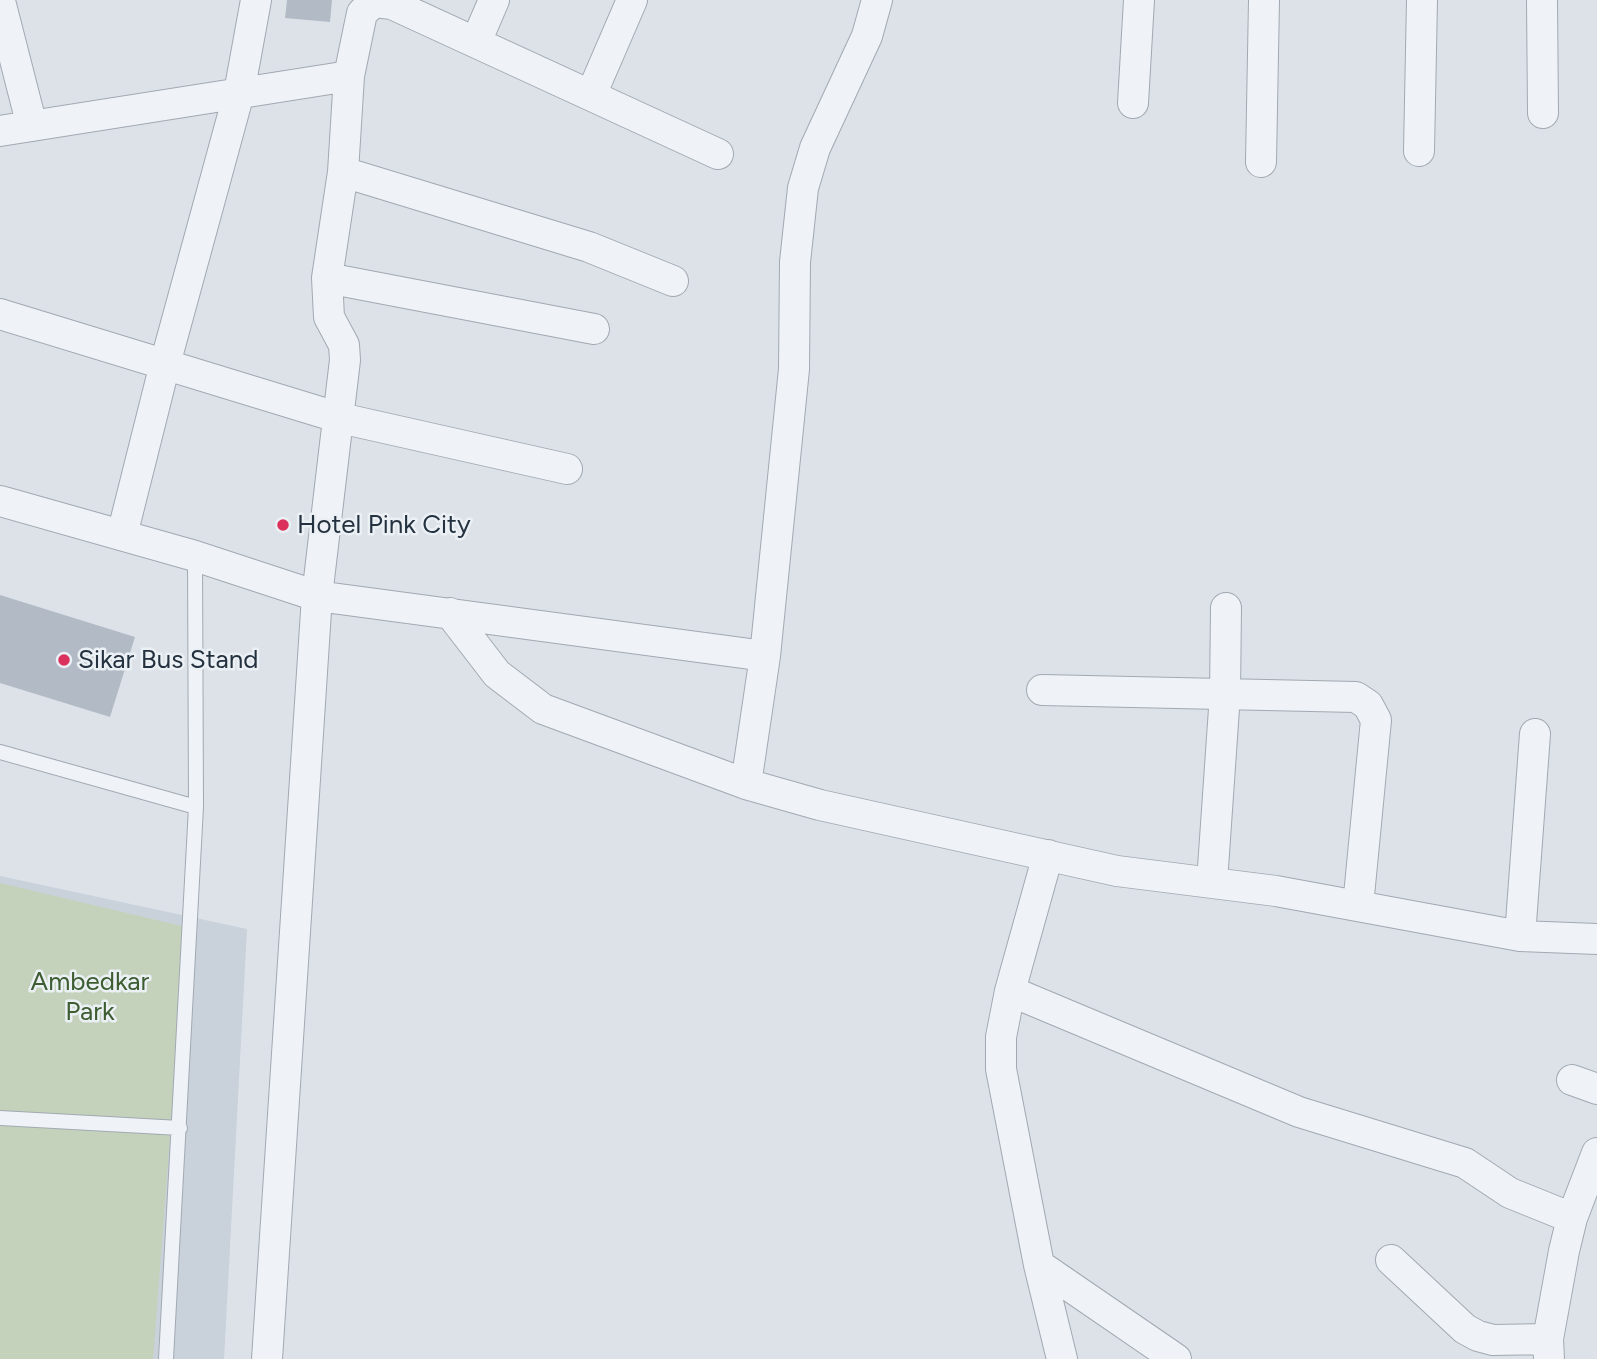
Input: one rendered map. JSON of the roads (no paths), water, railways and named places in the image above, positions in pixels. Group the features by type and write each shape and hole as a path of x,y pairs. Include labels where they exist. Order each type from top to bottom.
{"street":[{"path":"122,535 165,364 239,93 256,0"},
{"path":"476,43 494,0"},
{"path":"591,96 632,0"},
{"path":"746,784 765,656 794,369 795,262 803,188 815,148 840,100 867,36 877,0"},
{"path":"1133,103 1139,0"},
{"path":"1261,162 1264,0"},
{"path":"1419,151 1422,0"},
{"path":"1542,0 1543,113"},
{"path":"0,1 32,126"},
{"path":"267,1359 317,596 340,418 344,345 329,317 327,278 342,172 349,76 362,13 374,2 392,4 718,154"},
{"path":"0,131 349,76"},
{"path":"342,172 589,247 673,281"},
{"path":"327,278 594,329"},
{"path":"0,314 340,418 567,469"},
{"path":"0,501 195,556 317,596 765,656"},
{"path":"1212,882 1225,694 1226,608"},
{"path":"450,613 497,674 543,709 746,784 820,805 1117,871 1212,882 1520,936 1597,939"},
{"path":"1042,690 1356,697 1368,705 1376,720 1358,906"},
{"path":"1520,936 1535,734"},
{"path":"1048,855 1010,991 1001,1037 1001,1069 1039,1265 1062,1359"},
{"path":"1010,991 1299,1112 1465,1163 1510,1193 1572,1218"},
{"path":"1391,1260 1465,1329 1493,1340 1548,1349 1572,1218 1597,1153"},
{"path":"1039,1265 1176,1359"}],"lane":[{"path":"166,1359 196,807 195,556"},
{"path":"0,752 196,807"},
{"path":"0,1118 180,1128"}],"place":[{"name":"Hotel Pink City","path":"283,525"},
{"name":"Sikar Bus Stand","path":"64,660"}],"park label":[{"name":"Ambedkar Park","path":"90,997"}]}
